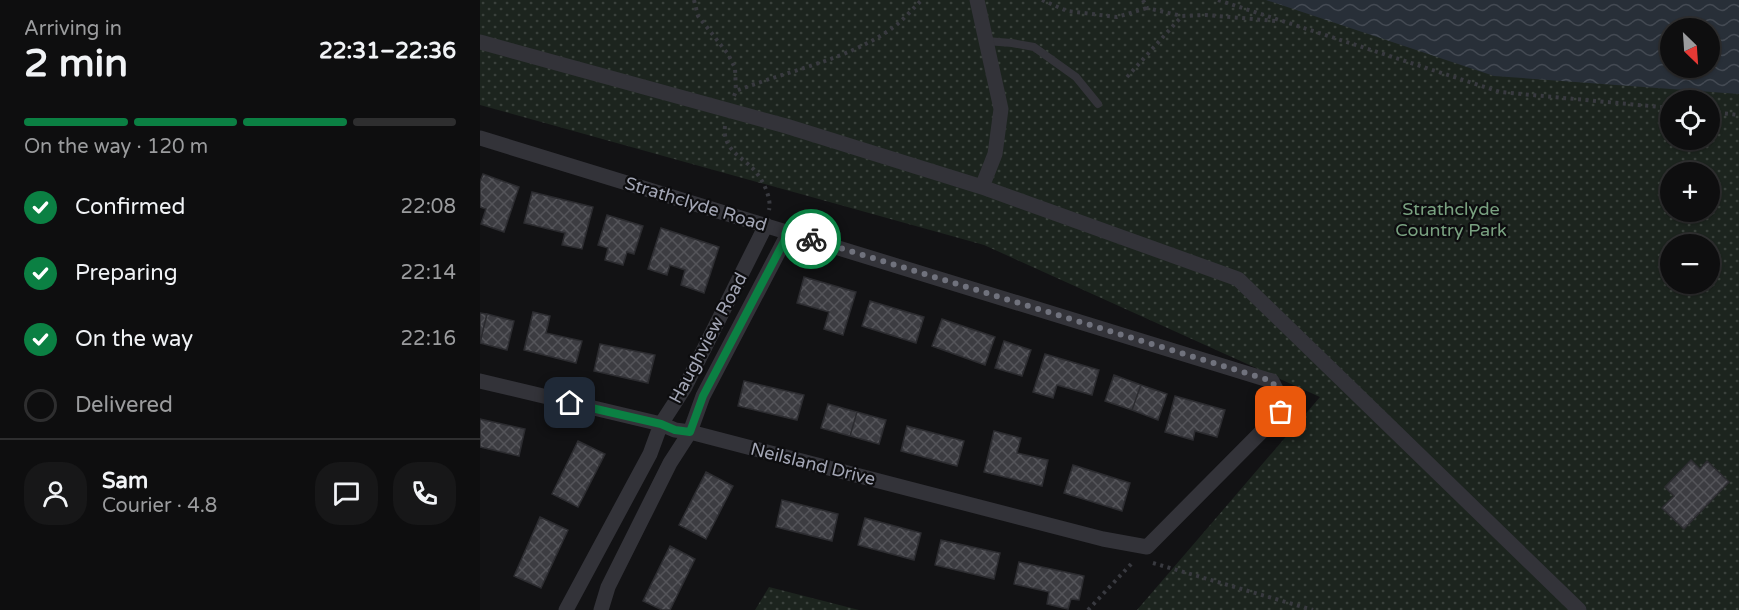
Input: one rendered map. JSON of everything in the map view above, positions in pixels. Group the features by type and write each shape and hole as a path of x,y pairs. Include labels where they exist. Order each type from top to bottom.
{"street":[{"path":"977,0 1001,109 995,154 982,187"},
{"path":"480,42 786,126 982,187 1238,279 1580,610"},
{"name":"Strathclyde Road","path":"480,138 1272,381 1280,397 1281,412 1142,553"},
{"name":"Haughview Road","path":"566,610 650,454 661,424 685,387 766,225"},
{"name":"Haughview Road","path":"600,610 608,587 670,464 690,432 703,396 789,232"},
{"name":"Neilsland Drive","path":"480,381 661,424 675,430 1092,536 1142,553"}],"lane":[{"path":"986,41 1034,47 1076,77 1098,104"}],"path":[{"path":"694,0 698,16 728,54 735,68 736,91 728,110 724,133 734,154 756,171 771,202 766,225"},
{"path":"736,91 859,47 892,28 922,0"},
{"path":"1042,0 1067,11 1117,17 1147,8 1182,16 1206,15 1284,21"},
{"path":"1143,0 1147,8"},
{"path":"1218,0 1500,92 1660,107"},
{"path":"1127,77 1182,16"},
{"path":"1720,113 1739,115"},
{"path":"1088,610 1142,553 1313,610"}],"green space":[{"name":"Strathclyde Country Park","path":"480,0 1739,0 1739,610 1137,610 1320,397 984,245 480,105"},
{"path":"769,587 859,610 755,610"}],"water":[{"path":"1266,0 1739,0 1739,94 1720,93 1720,90 1685,90 1494,76"}],"building":[{"path":"483,174 519,187 504,232 481,224 486,209 480,207 480,182"},
{"path":"532,192 593,207 582,249 562,245 565,233 524,223"},
{"path":"607,215 643,226 634,254 627,252 623,265 605,260 608,248 598,245"},
{"path":"661,228 719,247 704,293 681,285 685,270 670,265 667,275 648,269"},
{"path":"804,277 856,292 843,335 824,329 829,312 797,303"},
{"path":"870,301 924,317 916,343 862,326"},
{"path":"533,312 550,316 546,333 582,341 576,363 524,350"},
{"path":"480,313 487,314 480,342"},
{"path":"487,314 514,321 507,350 480,343"},
{"path":"942,319 995,337 985,365 932,346"},
{"path":"1004,341 1031,350 1022,376 995,368"},
{"path":"600,344 655,355 648,383 594,371"},
{"path":"1045,354 1099,370 1092,395 1057,385 1053,398 1033,392"},
{"path":"1114,375 1141,385 1132,410 1105,401"},
{"path":"744,381 804,395 797,420 738,406"},
{"path":"1141,385 1167,394 1158,420 1132,410"},
{"path":"1175,396 1225,410 1217,437 1195,431 1193,440 1165,432"},
{"path":"828,404 857,412 850,436 821,428"},
{"path":"857,412 886,420 879,444 850,436"},
{"path":"480,419 525,429 519,456 480,447"},
{"path":"907,426 964,441 957,466 901,451"},
{"path":"994,431 1021,438 1017,453 1048,460 1042,486 984,472"},
{"path":"578,441 605,454 578,507 552,494"},
{"path":"1691,460 1700,469 1707,461 1729,482 1684,529 1662,508 1674,496 1665,487"},
{"path":"1073,465 1130,483 1122,511 1064,493"},
{"path":"706,472 733,486 706,539 679,525"},
{"path":"782,500 838,514 832,541 776,527"},
{"path":"540,517 568,530 541,588 514,576"},
{"path":"865,518 921,533 914,560 858,545"},
{"path":"941,540 1000,553 994,579 935,565"},
{"path":"670,546 695,559 670,610 662,610 643,601"},
{"path":"1019,562 1084,576 1079,600 1071,599 1068,609 1047,604 1049,592 1014,584"}],"way so far":[{"path":"811,239 1272,381 1280,397 1281,412"}],"route":[{"path":"570,403 690,432 703,396 789,232 811,239"}]}
